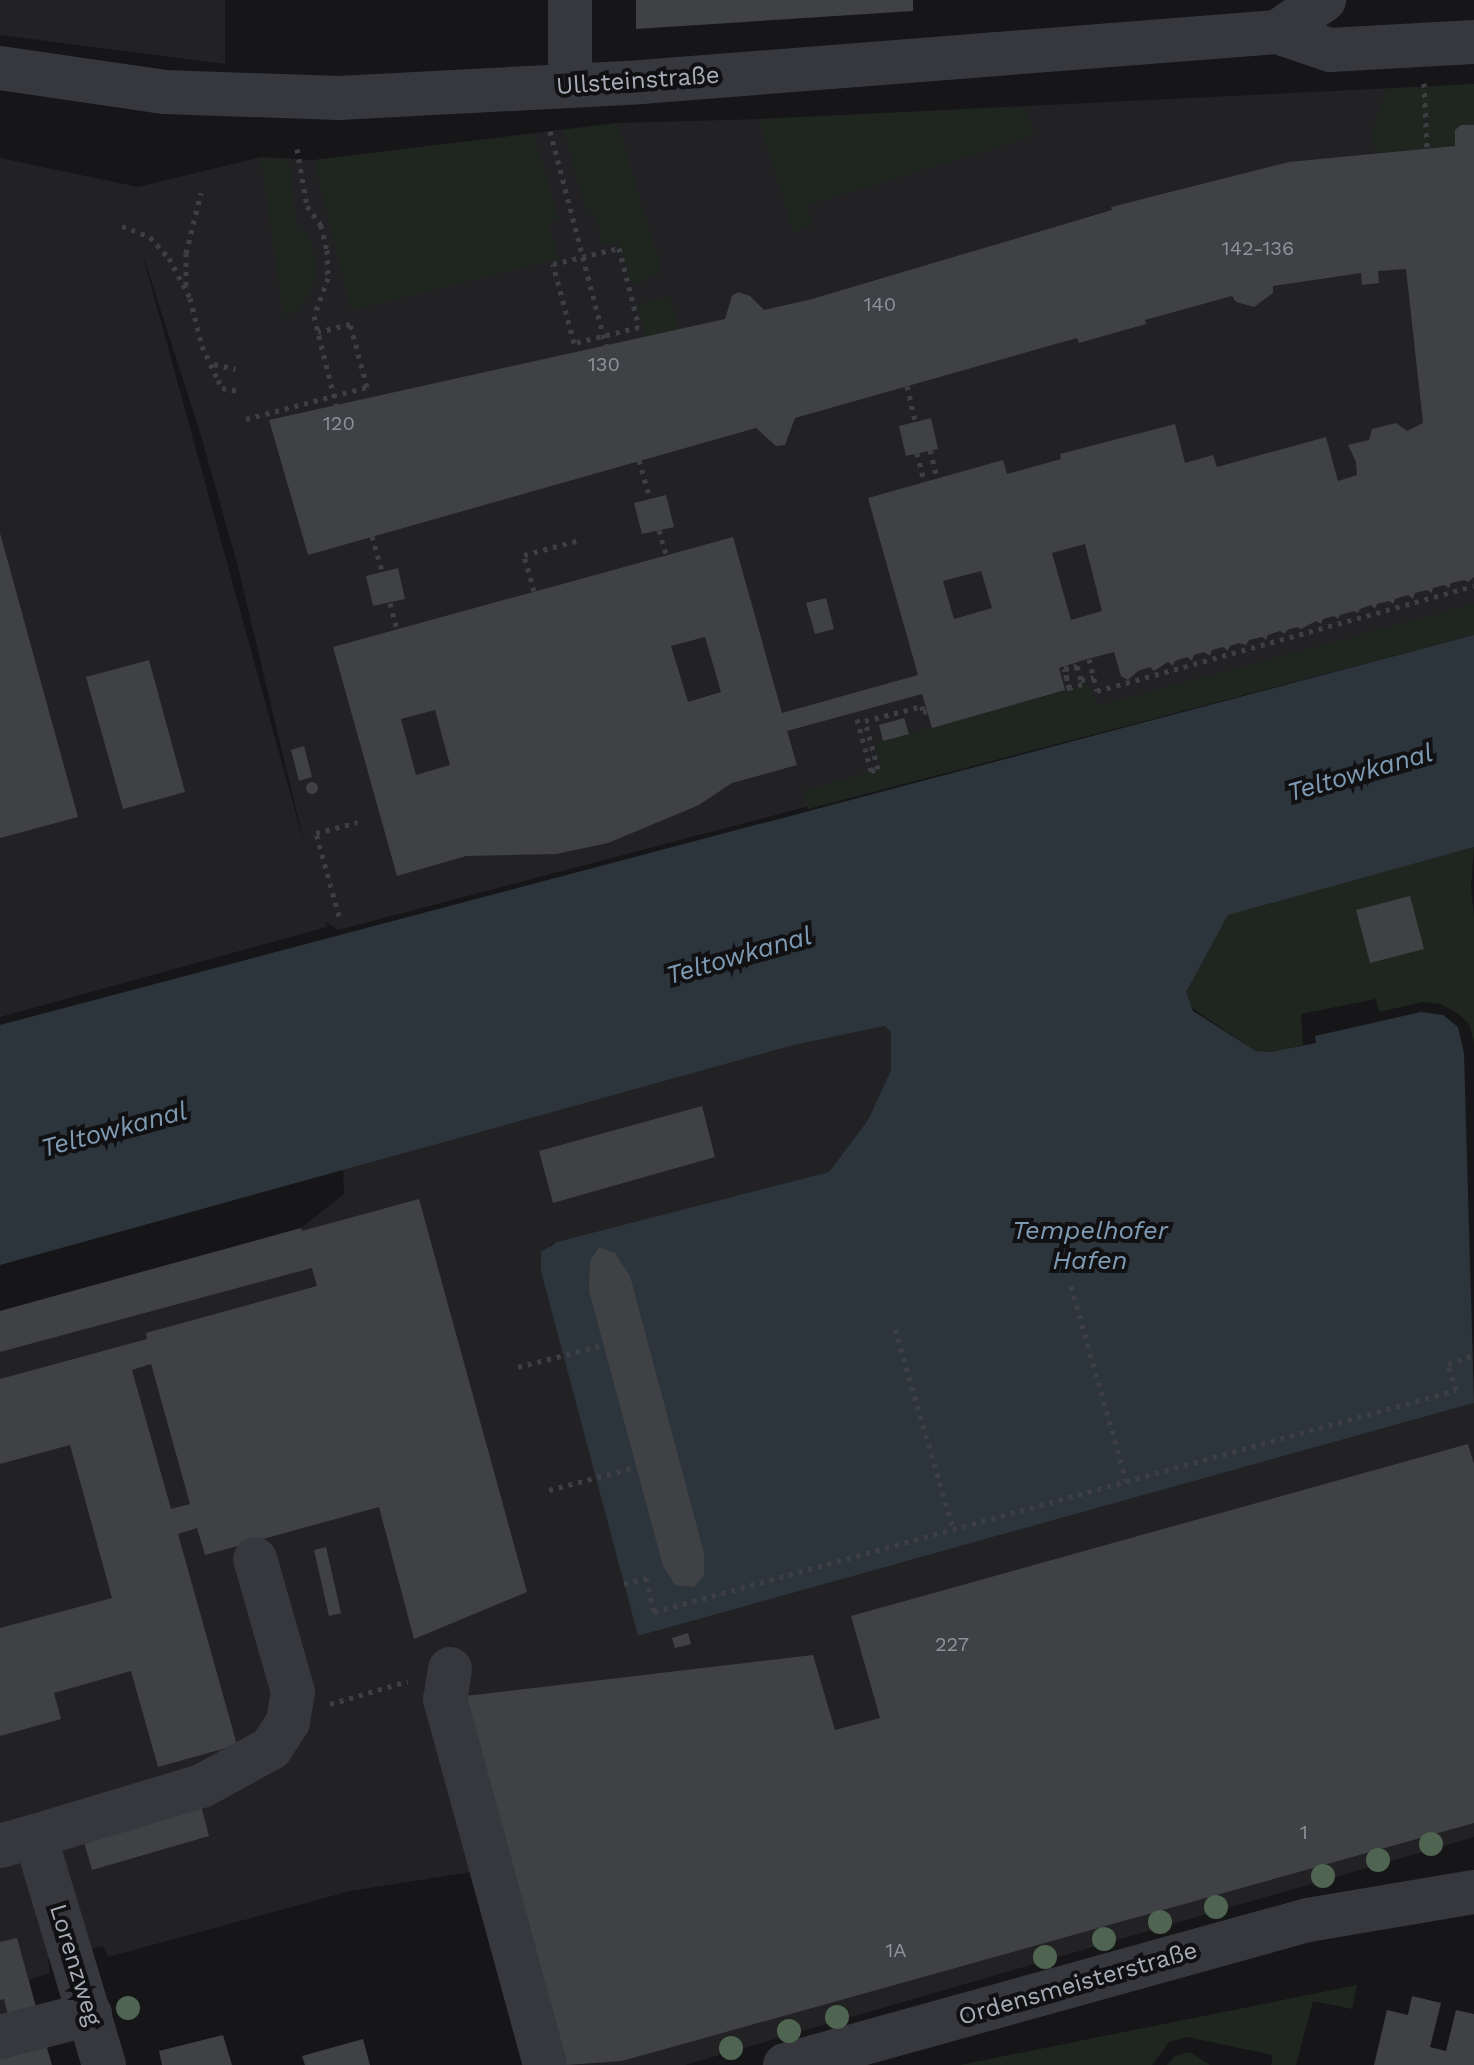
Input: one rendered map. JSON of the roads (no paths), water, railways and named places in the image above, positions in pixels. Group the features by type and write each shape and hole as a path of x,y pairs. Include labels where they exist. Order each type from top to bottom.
{"street":[{"path":"570,0 570,86"},
{"name":"Ullsteinstraße","path":"1277,32 1324,0"},
{"name":"Ullsteinstraße","path":"0,68 165,92 339,98 570,86 1277,32 1330,50 1474,42"},
{"path":"26,1849 202,1786 271,1748 288,1722 293,1692 255,1559"},
{"path":"431,1674 445,1699 545,2065"},
{"name":"Lorenzweg","path":"26,1849 77,1966 104,2065"},
{"name":"Ordensmeisterstraße","path":"1372,1907 1474,1872"},
{"name":"Ordensmeisterstraße","path":"785,2065 1308,1920 1474,1892"},
{"path":"0,2037 90,2014"}],"water":[{"path":"1474,635 1474,847 1228,915 1186,992 1193,1011 1256,1051 1270,1052 1316,1043 1315,1036 1421,1012 1443,1015 1458,1027 1464,1053 1474,1403 638,1636 541,1271 541,1252 557,1242 829,1172 868,1120 891,1070 891,1032 885,1026 794,1045 0,1265 0,1025"}],"water label":[{"name":"Teltowkanal","path":"1360,773"},
{"name":"Teltowkanal","path":"739,956"},
{"name":"Teltowkanal","path":"114,1130"},
{"name":"Tempelhofer Hafen","path":"1090,1246"}]}
